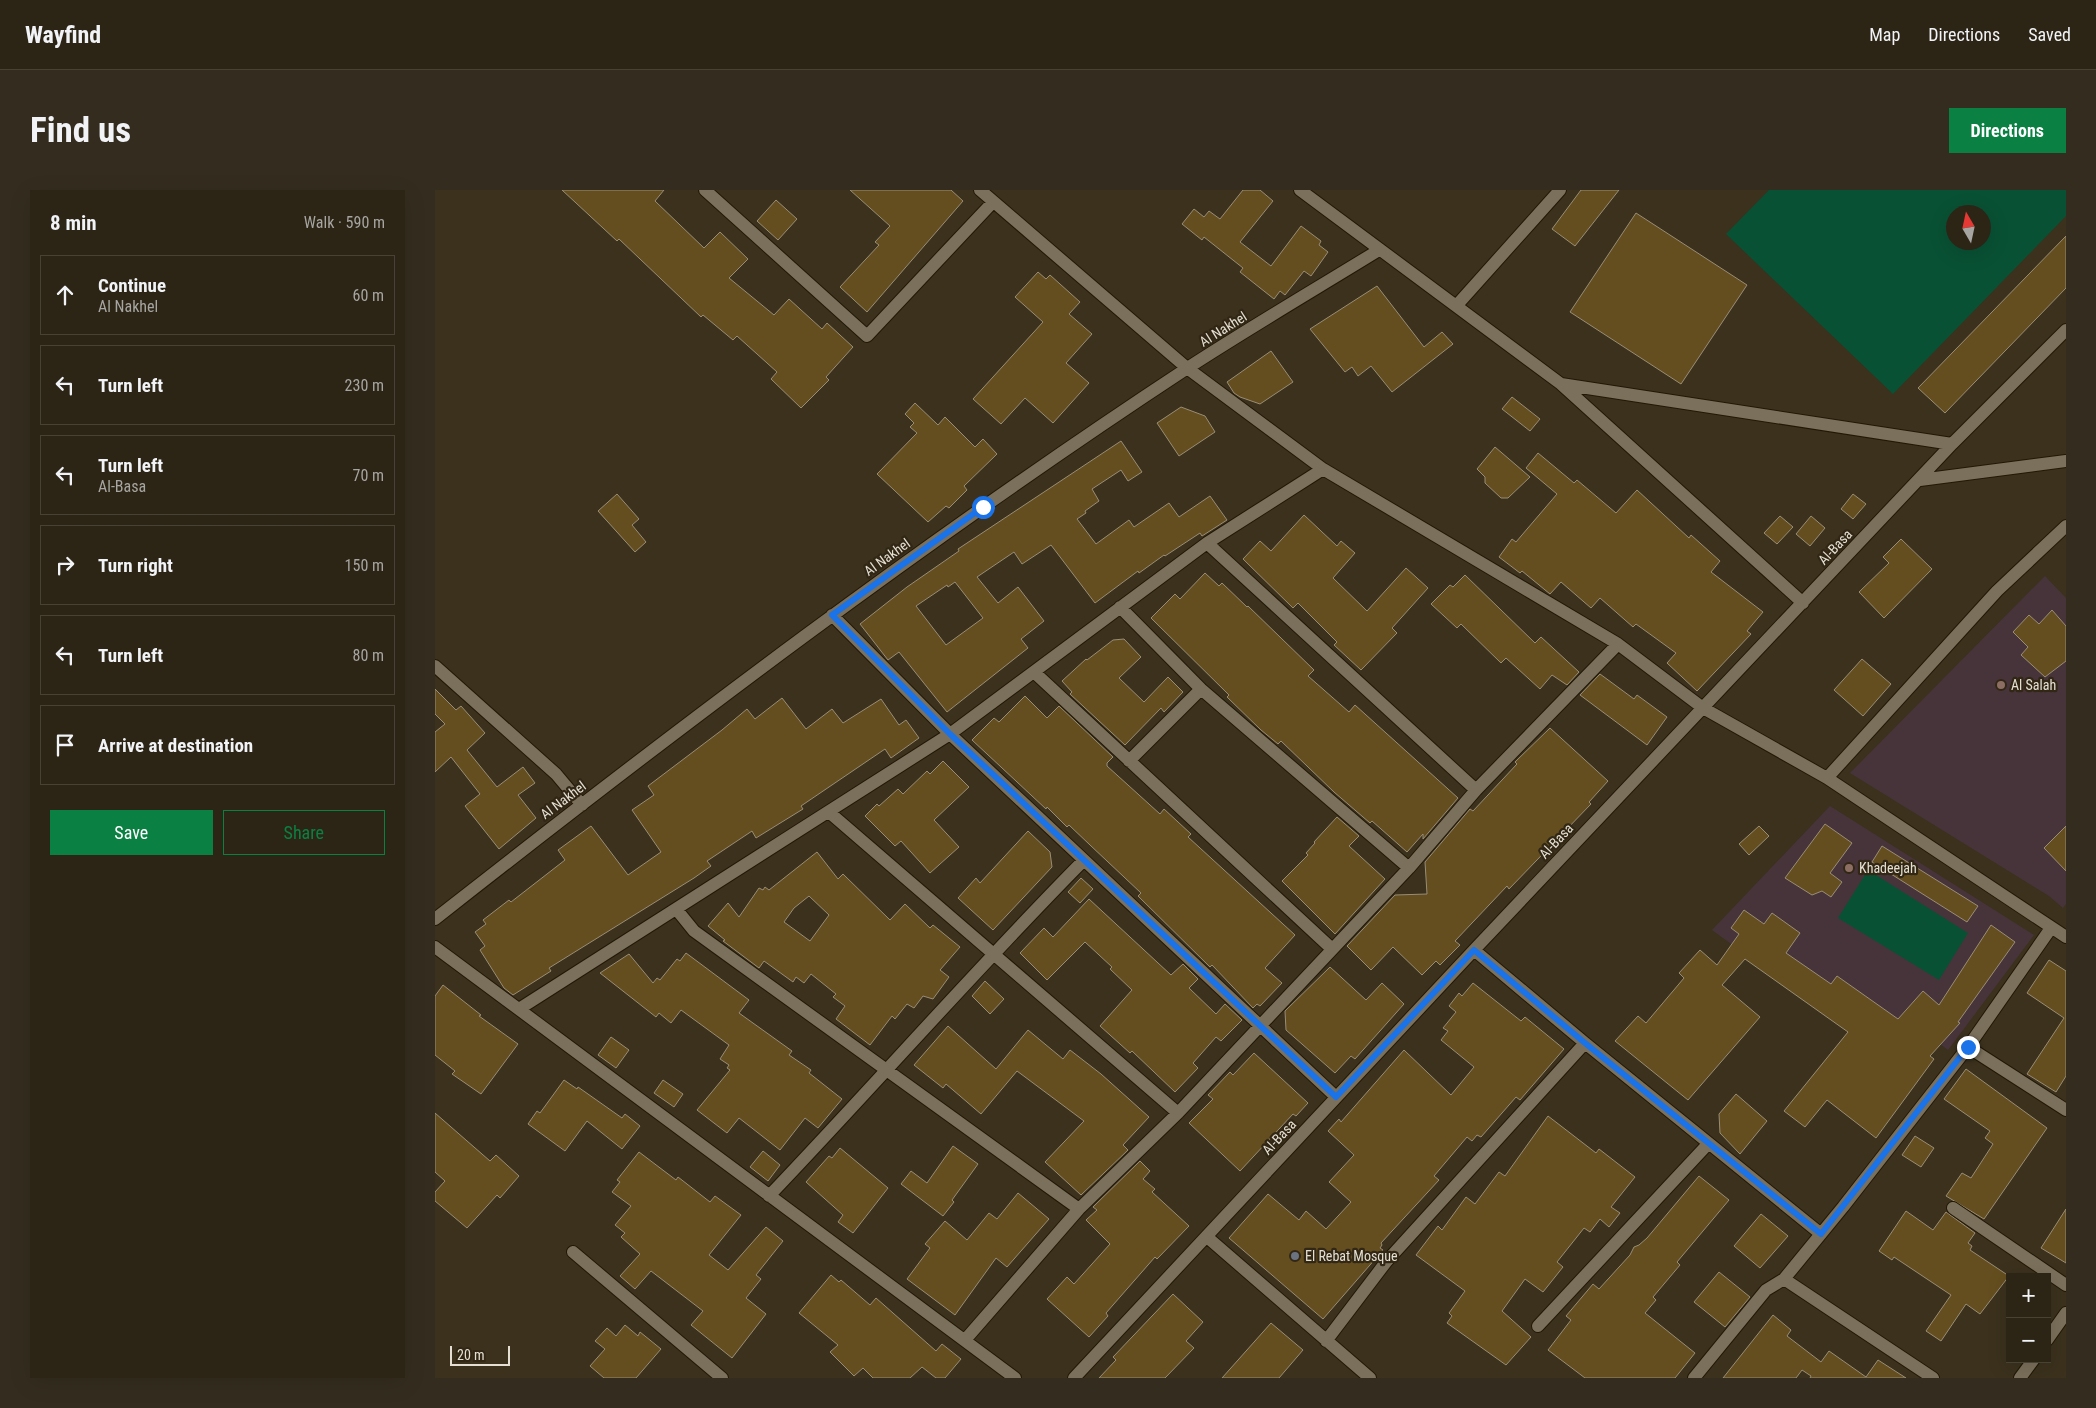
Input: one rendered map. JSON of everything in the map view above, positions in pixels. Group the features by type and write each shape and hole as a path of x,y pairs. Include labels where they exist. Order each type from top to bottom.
{"street":[{"path":"705,190 867,336 993,202"},
{"path":"980,190 1187,368 1323,469 1619,644 1703,708 1827,778 2066,937"},
{"path":"1300,190 1561,384 1803,604"},
{"path":"1457,305 1560,190"},
{"name":"Al Nakhel","path":"435,919 699,713 983,507 1187,368 1379,250"},
{"name":"Al-Basa","path":"1074,1378 1474,950 1803,604 1952,444 2066,330"},
{"path":"1561,384 1952,444"},
{"path":"1920,480 2066,461"},
{"path":"519,1010 830,813 950,734 1035,673 1207,543 1323,469"},
{"path":"1827,778 1997,591 2066,526"},
{"path":"1207,543 1476,790"},
{"path":"1120,607 1201,689 1409,868"},
{"path":"832,615 950,734 1336,1097"},
{"path":"965,1340 1079,1209 1178,1113 1331,948 1409,868 1476,790 1619,644"},
{"path":"435,666 556,774 582,805"},
{"path":"1035,673 1331,948"},
{"path":"1129,761 1201,689"},
{"path":"830,813 1178,1113"},
{"path":"769,1196 889,1070 992,953 1084,860"},
{"path":"677,910 693,931 889,1070 1079,1209"},
{"path":"1694,1378 1766,1290 1784,1279 1821,1234 1968,1047 2051,928"},
{"path":"435,947 1015,1378"},
{"path":"1474,950 1708,1144 1821,1234"},
{"path":"1326,1341 1386,1262 1585,1043"},
{"path":"1968,1047 2066,1110"},
{"path":"1538,1326 1708,1144"},
{"path":"1953,1208 2066,1286"},
{"path":"1207,1237 1326,1341 1362,1376"},
{"path":"573,1252 722,1378"},
{"path":"1784,1279 1933,1378"},
{"path":"2051,1334 2066,1313"},
{"path":"2020,1378 2031,1363"}],"shaded area":[{"name":"Al Salah","path":"2045,576 2066,598 2066,904 2063,908 2049,896 1850,773"},
{"name":"Khadeejah","path":"1830,806 2034,935 1948,1050 1909,1021 1881,1053 1712,930"}],"green space":[{"path":"1769,190 2066,190 2066,216 1893,394 1726,234"},
{"path":"1868,870 1968,933 1939,980 1838,918"}],"building":[{"path":"562,190 664,190 655,201 704,248 720,232 748,259 729,278 774,315 789,299 822,329 827,323 853,347 826,377 829,380 801,408 771,379 777,372 737,336 733,340 703,315 701,317 619,239 617,241"},
{"path":"850,190 951,190 963,201 867,312 840,287 879,245 875,242 890,226"},
{"path":"1243,190 1260,190 1273,201 1240,242 1271,266 1301,226 1321,241 1319,245 1328,252 1311,276 1304,271 1285,295 1280,291 1274,299 1240,272 1243,268 1204,237 1202,240 1182,224 1194,209 1204,217 1209,211 1220,219"},
{"path":"1581,190 1619,190 1575,246 1552,229"},
{"path":"776,200 797,219 778,240 757,221"},
{"path":"1636,213 1747,285 1681,384 1570,312"},
{"path":"2066,236 2066,288 1945,413 1918,388"},
{"path":"1038,272 1046,279 1050,275 1080,302 1069,314 1092,334 1066,363 1089,383 1053,423 1025,398 1001,424 973,399 1043,322 1015,297"},
{"path":"1377,286 1424,347 1442,332 1453,344 1392,392 1371,366 1358,376 1352,367 1345,372 1310,329"},
{"path":"1271,351 1293,382 1260,404 1234,393 1227,382"},
{"path":"1512,397 1540,419 1530,431 1502,409"},
{"path":"915,403 938,425 945,417 975,447 983,439 997,454 964,486 967,490 949,508 946,506 928,522 877,474 917,433 910,427 914,423 905,414"},
{"path":"1181,407 1205,416 1215,432 1179,456 1157,423"},
{"path":"1121,441 1142,472 1128,481 1121,470 1092,489 1099,501 1077,519 1096,544 1129,520 1134,527 1169,503 1179,517 1210,496 1227,520 1202,536 1200,533 1139,573 1138,571 1095,603 1051,545 1022,564 1014,552 977,577 998,603 1018,587 1044,621 1021,639 1028,648 947,712 899,652 888,660 860,624 907,587 959,551 958,549","holes":["955,582 983,618 946,645 916,606 947,585 948,587"]},
{"path":"1495,447 1530,477 1508,498 1501,498 1485,483 1485,477 1477,469"},
{"path":"1538,453 1574,483 1577,480 1616,513 1637,490 1689,538 1691,535 1720,561 1711,572 1763,612 1747,631 1751,634 1697,691 1667,663 1676,653 1636,624 1633,627 1600,598 1591,608 1561,582 1550,594 1522,571 1520,573 1499,557 1512,539 1516,542 1557,494 1526,468"},
{"path":"617,494 639,519 632,525 646,542 635,552 598,511"},
{"path":"1853,494 1866,504 1853,519 1841,509"},
{"path":"1304,515 1337,546 1341,541 1355,553 1333,578 1367,611 1406,568 1428,588 1392,628 1397,633 1361,670 1334,645 1337,642 1298,603 1293,608 1243,559 1260,541 1271,551"},
{"path":"1780,516 1793,527 1777,544 1764,533"},
{"path":"1811,516 1825,528 1810,546 1796,534"},
{"path":"1901,539 1932,569 1884,618 1859,592 1889,563 1883,557"},
{"path":"1205,573 1219,586 1222,583 1248,606 1314,670 1308,676 1349,712 1355,705 1458,798 1423,839 1423,834 1407,852 1372,821 1370,823 1334,792 1281,741 1278,744 1261,730 1227,697 1229,695 1151,618 1175,594 1180,599"},
{"path":"1465,575 1535,643 1541,637 1579,672 1567,685 1552,675 1540,689 1506,658 1501,663 1461,624 1457,628 1431,604 1450,585 1453,587"},
{"path":"2052,610 2066,626 2066,661 2045,677 2021,655 2028,647 2013,632 2029,615 2039,624"},
{"path":"1124,639 1141,657 1119,678 1144,702 1168,677 1183,692 1164,712 1161,708 1125,745 1070,694 1072,692 1062,681 1086,659 1113,640"},
{"path":"1862,659 1891,684 1863,716 1834,690"},
{"path":"1600,674 1634,699 1637,695 1667,717 1647,745 1580,695"},
{"path":"435,689 456,710 461,706 485,733 467,750 497,787 523,767 535,783 518,795 536,818 499,849 465,806 480,794 451,757 435,772 435,732 445,724 435,714"},
{"path":"1025,696 1047,718 1059,706 1113,757 1107,763 1107,766 1160,814 1164,809 1191,834 1188,837 1295,935 1265,968 1282,983 1260,1006 1257,1004 1253,1008 1212,965 1210,967 1138,896 1141,893 1069,825 1067,827 1047,807 1046,809 972,740 994,718 999,722"},
{"path":"782,698 806,729 832,709 843,723 881,699 899,725 906,720 919,738 891,758 885,749 801,806 803,809 756,838 752,831 707,861 711,866 694,878 549,968 551,971 513,995 504,988 480,950 485,946 475,932 486,924 483,920 509,900 511,902 565,860 558,850 591,826 628,875 661,852 632,810 654,795 648,786 747,709 755,719"},
{"path":"1550,728 1608,781 1589,802 1591,804 1509,889 1507,886 1455,941 1460,945 1440,965 1436,961 1422,975 1393,947 1371,970 1347,946 1395,895 1427,894 1425,862 1470,809 1473,811 1517,764 1515,762"},
{"path":"943,761 969,787 934,820 959,847 930,873 901,841 895,846 865,816 877,804 879,806 898,789 903,794 927,771 930,774"},
{"path":"1337,817 1359,836 1349,846 1385,879 1335,934 1282,881 1308,855 1306,853 1314,842"},
{"path":"1825,824 1852,843 1830,873 1842,882 1831,897 1822,891 1812,895 1785,878"},
{"path":"1759,826 1769,836 1749,855 1739,844"},
{"path":"2066,826 2066,871 2044,848"},
{"path":"1028,831 1050,852 1052,867 993,930 958,898 976,878 980,883"},
{"path":"1882,846 1978,906 1967,922 1872,862"},
{"path":"817,852 838,879 843,874 890,920 905,904 930,928 933,925 960,947 940,970 949,977 933,999 923,996 914,1008 907,1004 895,1019 892,1016 870,1045 836,1019 845,1006 833,997 836,994 811,974 804,983 796,977 793,982 764,961 759,968 723,941 725,940 708,926 728,903 739,917 759,888 763,890 765,887 769,890","holes":["809,896 829,915 810,941 784,922 794,908"]},
{"path":"1081,878 1093,889 1080,903 1068,892"},
{"path":"1089,899 1171,975 1183,964 1198,979 1189,988 1216,1014 1225,1004 1242,1020 1221,1041 1216,1037 1193,1063 1198,1068 1175,1092 1132,1051 1130,1053 1100,1026 1132,990 1110,969 1112,967 1085,942 1047,980 1020,953 1044,928 1053,937"},
{"path":"1744,910 1764,924 1772,913 1800,933 1786,953 1831,984 1837,976 1898,1019 1923,991 1939,1005 1991,925 2015,942 1958,1022 1960,1023 1930,1056 1934,1059 1876,1138 1827,1100 1805,1127 1784,1111 1848,1032 1745,959 1722,985 1760,1017 1688,1100 1615,1041 1638,1016 1646,1023 1684,978 1679,973 1700,950 1717,965 1739,934 1731,928"},
{"path":"686,953 749,1000 739,1013 792,1051 789,1055 811,1070 809,1073 842,1099 818,1128 805,1118 780,1150 739,1118 727,1133 697,1110 730,1070 727,1068 729,1065 720,1059 729,1045 681,1010 671,1023 659,1013 656,1017 600,973 629,954 653,983 657,978 660,980 677,959 680,961"},
{"path":"2049,960 2066,971 2066,1076 2056,1092 2027,1074 2064,1018 2027,993"},
{"path":"1330,967 1366,1000 1382,983 1404,1004 1355,1059 1351,1056 1335,1073 1286,1030 1285,1011"},
{"path":"985,981 1004,999 990,1014 972,996"},
{"path":"1473,983 1521,1021 1525,1017 1564,1049 1520,1100 1516,1097 1481,1137 1477,1135 1472,1141 1467,1137 1434,1176 1439,1180 1381,1243 1380,1248 1383,1250 1323,1319 1229,1238 1268,1194 1299,1220 1306,1211 1326,1229 1351,1202 1329,1182 1354,1155 1328,1131 1339,1119 1341,1122 1404,1050 1451,1095 1474,1067 1441,1040 1448,1031 1443,1028 1456,1012 1449,1006 1459,993 1462,996"},
{"path":"443,985 481,1015 479,1016 518,1044 481,1094 452,1074 455,1071 435,1055 435,996"},
{"path":"948,1026 996,1069 1028,1030 1063,1059 1070,1050 1101,1074 1149,1117 1123,1145 1128,1150 1081,1195 1045,1162 1084,1121 1017,1071 981,1114 946,1084 943,1088 914,1065"},
{"path":"611,1037 629,1050 616,1068 598,1055"},
{"path":"1254,1053 1308,1103 1296,1116 1293,1114 1240,1171 1189,1123 1213,1099 1208,1095 1230,1072 1233,1075"},
{"path":"1966,1069 2047,1128 1984,1219 1946,1196 1962,1173 1971,1178 1993,1144 1985,1138 1990,1131 1944,1099"},
{"path":"564,1080 577,1089 578,1087 622,1118 625,1114 640,1126 622,1149 587,1121 565,1151 528,1124 537,1111 540,1113"},
{"path":"663,1080 683,1094 674,1107 654,1093"},
{"path":"1736,1094 1767,1121 1740,1154 1720,1133 1719,1114"},
{"path":"435,1113 490,1161 496,1155 519,1176 500,1198 497,1195 467,1228 435,1201 435,1192 445,1181 435,1172"},
{"path":"1548,1116 1596,1153 1599,1149 1635,1177 1611,1207 1620,1213 1609,1227 1600,1219 1590,1232 1584,1228 1557,1262 1563,1267 1543,1292 1525,1279 1502,1311 1531,1337 1506,1365 1447,1323 1452,1316 1449,1313 1465,1291 1416,1255 1438,1226 1442,1230 1466,1197 1475,1204 1499,1172 1505,1176"},
{"path":"1915,1136 1934,1148 1921,1167 1902,1155"},
{"path":"953,1146 978,1164 943,1216 901,1184 911,1171 927,1183"},
{"path":"840,1148 888,1188 853,1233 838,1222 843,1215 806,1182 829,1156 832,1158"},
{"path":"763,1151 780,1165 768,1181 750,1167"},
{"path":"639,1152 676,1180 678,1177 710,1202 715,1196 741,1215 709,1255 728,1270 766,1227 783,1241 756,1275 761,1279 746,1298 766,1314 732,1358 691,1325 703,1311 651,1271 635,1289 620,1276 640,1254 621,1237 625,1233 615,1225 631,1206 612,1192 620,1182 617,1180"},
{"path":"1140,1161 1150,1171 1143,1179 1155,1189 1152,1192 1189,1226 1157,1259 1155,1257 1106,1313 1108,1316 1089,1337 1047,1299 1067,1277 1074,1284 1110,1244 1086,1220 1097,1210 1093,1207"},
{"path":"1699,1176 1729,1200 1677,1262 1680,1265 1653,1297 1656,1300 1645,1313 1695,1353 1675,1378 1585,1378 1548,1350 1571,1320 1566,1316 1593,1284 1599,1289 1630,1255 1634,1247 1647,1238"},
{"path":"1018,1193 1049,1219 1007,1267 996,1258 955,1315 907,1279 930,1248 925,1244 945,1221 967,1240 989,1213 997,1219"},
{"path":"2066,1209 2066,1263 2041,1248"},
{"path":"1906,1211 1933,1230 1946,1212 1975,1233 1968,1243 1972,1246 1970,1250 2006,1274 2006,1280 1980,1314 1966,1304 1941,1341 1926,1331 1951,1295 1894,1257 1892,1260 1879,1251"},
{"path":"1761,1214 1788,1236 1760,1268 1734,1246"},
{"path":"1719,1272 1750,1297 1725,1327 1694,1302"},
{"path":"831,1275 839,1282 841,1280 870,1305 876,1298 936,1351 942,1344 961,1359 945,1378 936,1378 922,1367 910,1378 873,1378 863,1368 854,1376 830,1352 838,1345 799,1313"},
{"path":"1173,1294 1203,1322 1186,1341 1194,1348 1165,1378 1099,1378 1116,1360 1113,1357"},
{"path":"1773,1315 1791,1330 1787,1336 1821,1362 1829,1351 1866,1377 1878,1360 1906,1378 1810,1378 1811,1376 1802,1370 1796,1378 1723,1378"},
{"path":"1271,1323 1303,1350 1279,1378 1222,1378"},
{"path":"625,1325 638,1336 640,1332 661,1349 636,1378 604,1378 590,1366 605,1349 595,1341 607,1328 616,1336"}],"place":[{"name":"Al Salah","path":"2001,685"},
{"name":"Khadeejah","path":"1849,868"},
{"name":"El Rebat Mosque","path":"1295,1256"}],"route":[{"path":"983,507 832,615 950,734 1336,1097 1474,950 1708,1144 1821,1234 1968,1047"}]}
